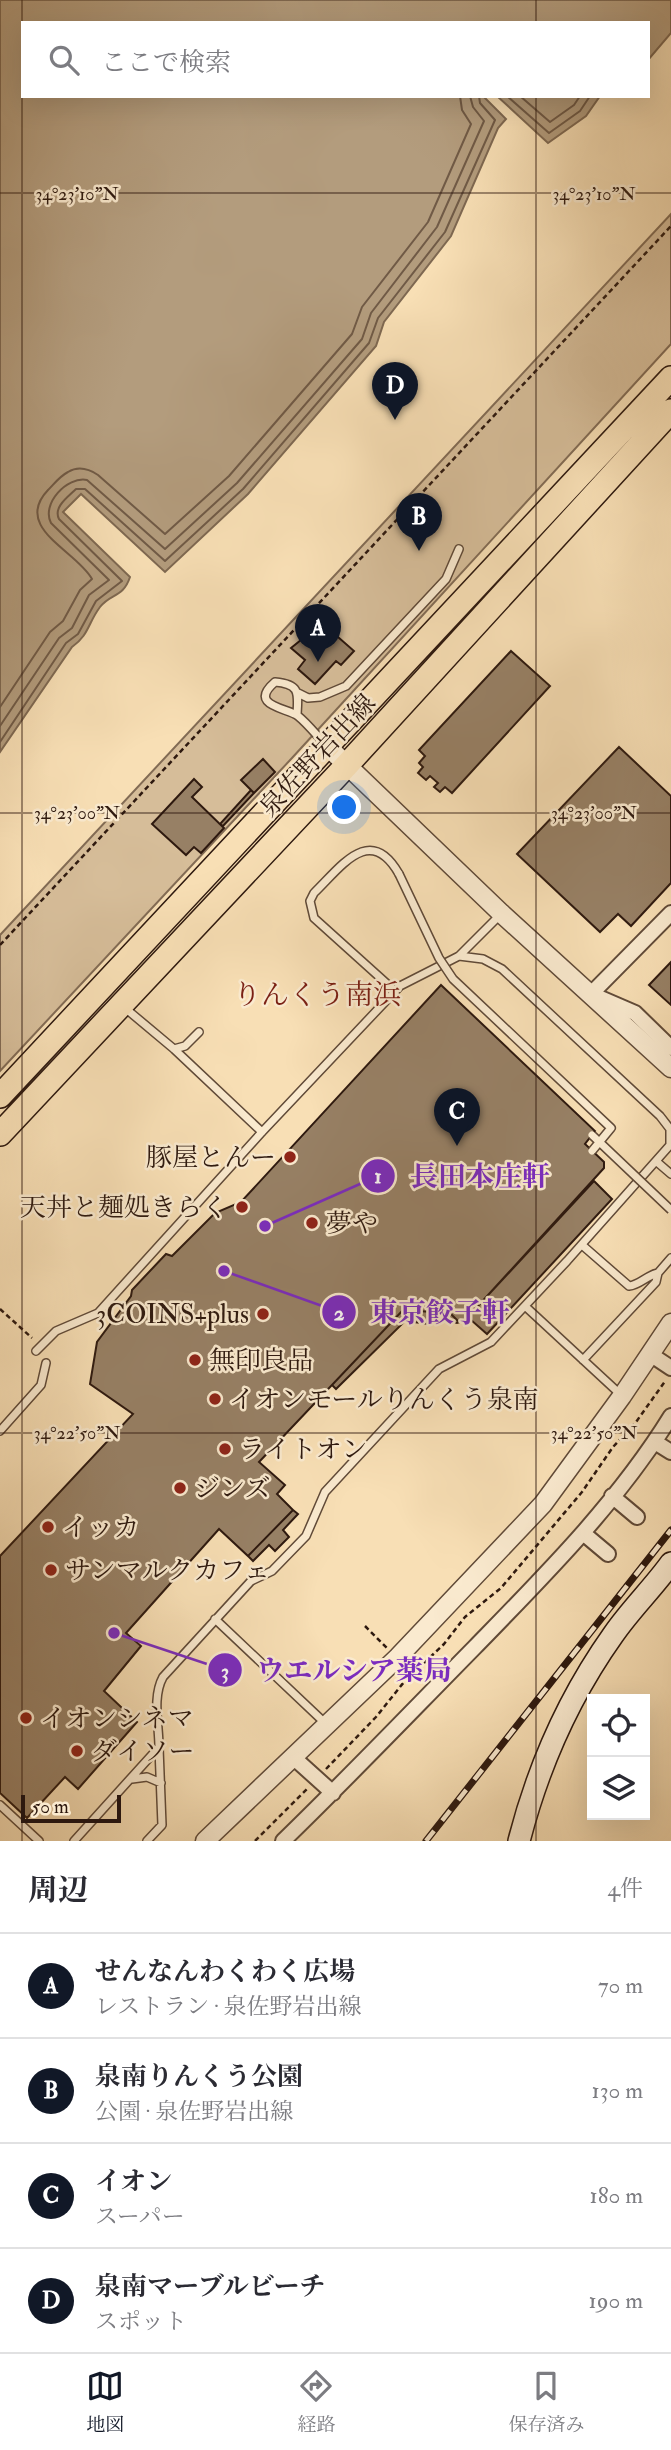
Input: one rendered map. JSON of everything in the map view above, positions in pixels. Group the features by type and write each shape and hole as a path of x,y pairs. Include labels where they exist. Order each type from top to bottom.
{"main road":[{"name":"泉佐野岩出線","path":"0,1096 671,378"},
{"name":"泉佐野岩出線","path":"0,1133 346,766 671,411"},
{"path":"519,1841 555,1732 613,1634 671,1563"}],"street":[{"path":"328,747 501,913 671,1068"},
{"path":"591,995 671,914"},
{"path":"591,995 635,1013 671,1048"},
{"path":"205,1841 398,1657 542,1504 622,1396 671,1323"},
{"path":"650,1354 671,1370"},
{"path":"284,1841 583,1533 655,1442 671,1416"},
{"path":"655,1442 671,1452"},
{"path":"612,1496 637,1517"},
{"path":"583,1533 608,1554"},
{"path":"293,1758 333,1793"}],"lane":[{"path":"328,747 297,715 269,704 267,696 270,687 275,682 289,684 308,698 320,697 346,686 446,579 459,549"},
{"path":"297,715 299,693"},
{"path":"395,991 314,918 310,901 314,893 356,853 369,850 389,858 439,958 453,979 611,1128 592,1151"},
{"path":"36,1351 56,1331 98,1312 400,986 459,956 501,913"},
{"path":"147,1841 162,1825 158,1686 163,1676 251,1581 272,1571 306,1536 325,1492 441,1366 491,1342 526,1307 670,1144 670,1129 660,1116 502,969 483,959 459,956"},
{"path":"122,1005 174,1049 262,1132"},
{"path":"174,1049 185,1046 199,1032"},
{"path":"592,1135 671,1210"},
{"path":"657,1161 671,1174"},
{"path":"582,1245 629,1286 635,1285 648,1275 658,1273"},
{"path":"583,1360 656,1282 658,1273 671,1258"},
{"path":"526,1307 622,1396"},
{"path":"0,1431 41,1385 46,1363"},
{"path":"215,1619 326,1724"},
{"path":"74,1841 159,1747"},
{"path":"131,1780 147,1777 161,1783"},
{"path":"0,1805 39,1841"}],"path":[{"path":"0,945 671,226"},
{"path":"0,1309 32,1338"},
{"path":"255,1841 376,1717 404,1682 444,1644 465,1616 501,1588 582,1492 613,1447 636,1422 671,1370"},
{"path":"365,1626 387,1647"}],"shaded area":[{"path":"671,214 671,344 292,758 0,1071 0,935"}],"water":[{"path":"0,0 671,0 671,33 650,58 650,21 21,21 21,98 485,98 506,119 498,128 451,236 384,322 376,346 248,494 165,572 81,494 63,512 130,577 124,589 100,607 85,633 72,647 0,752"},
{"path":"499,98 599,98 586,116 548,143"}],"building":[{"path":"322,623 354,651 341,665 336,661 315,684 298,669 305,660 291,648"},
{"path":"511,651 550,686 452,793 445,787 440,792 434,787 438,783 430,776 426,780 418,773 423,767 419,763 425,756 419,750"},
{"path":"619,747 671,796 671,883 631,926 618,914 600,932 517,854"},
{"path":"263,759 275,772 254,793 241,780"},
{"path":"194,779 202,787 192,797 224,828 201,853 194,847 186,855 152,824"},
{"path":"251,790 254,793 223,826 220,824"},
{"path":"671,962 671,1005 649,985"},
{"name":"イオンモールりんくう泉南","path":"441,985 595,1131 585,1144 604,1162 604,1168 467,1318 458,1321 441,1304 432,1312 403,1310 259,1462 285,1485 277,1494 293,1510 248,1556 219,1529 126,1633 141,1646 104,1691 137,1722 78,1789 65,1777 27,1818 0,1793 0,1556 133,1414 90,1384 97,1342 131,1296 132,1290 166,1254 172,1256 215,1213 241,1202"},
{"path":"594,1181 612,1199 487,1334 470,1319 457,1323 441,1319 429,1324 405,1321 336,1389 332,1385 403,1310 432,1312 441,1304 458,1321 467,1318"},
{"path":"293,1510 298,1514 283,1530 289,1537 275,1551 269,1545 253,1561 248,1556"}],"railway":[{"path":"426,1841 671,1530"}],"place":[{"name":"泉南マーブルビーチ","path":"395,420"},
{"name":"泉南りんくう公園","path":"419,551"},
{"name":"せんなんわくわく広場","path":"318,662"},
{"name":"イオン","path":"457,1146"},
{"name":"豚屋とんー","path":"290,1157"},
{"name":"天丼と麺処きらく","path":"242,1207"},
{"name":"夢や","path":"312,1223"},
{"name":"長田本庄軒","path":"265,1226"},
{"name":"東京餃子軒","path":"224,1271"},
{"name":"3COINS+plus","path":"263,1314"},
{"name":"無印良品","path":"195,1360"},
{"name":"イオンモールりんくう泉南","path":"215,1399"},
{"name":"ライトオン","path":"225,1449"},
{"name":"ジンズ","path":"180,1488"},
{"name":"イッカ","path":"48,1527"},
{"name":"サンマルクカフェ","path":"51,1570"},
{"name":"ウエルシア薬局","path":"114,1633"},
{"name":"イオンシネマ","path":"26,1718"},
{"name":"ダイソー","path":"77,1751"}],"district":[{"name":"りんくう南浜","path":"317,994"}]}
